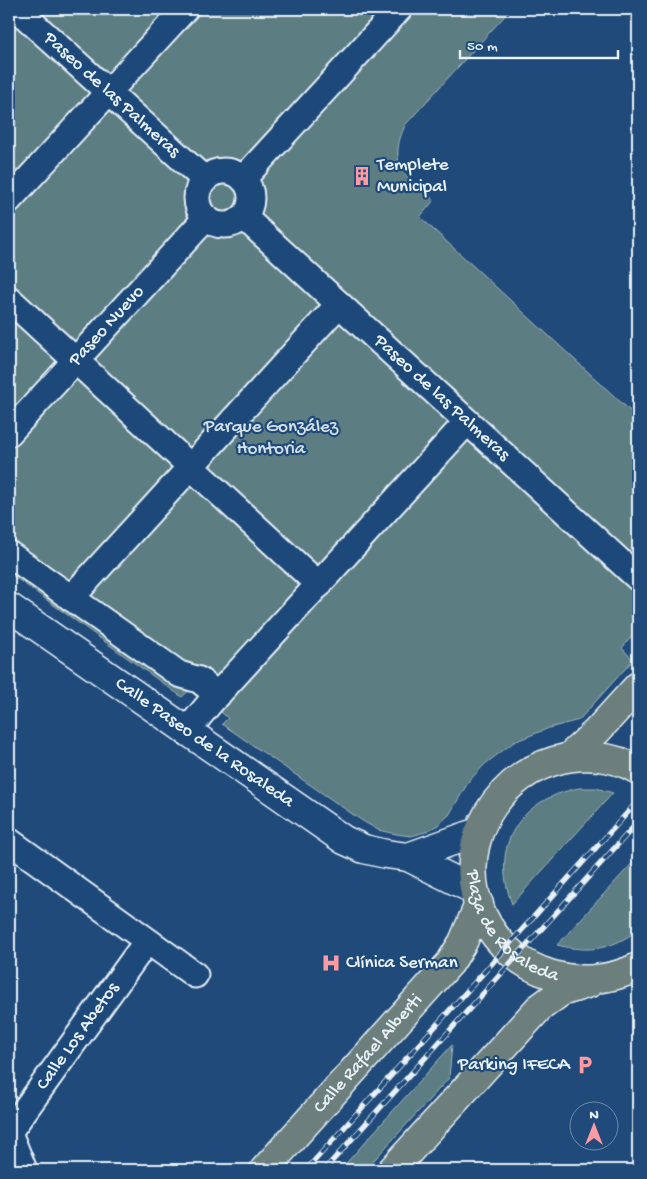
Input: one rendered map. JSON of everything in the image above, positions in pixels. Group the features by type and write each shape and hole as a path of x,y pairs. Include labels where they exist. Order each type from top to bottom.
{"main road":[{"path":"569,757 597,731 638,686"},
{"name":"Plaza de Rosaleda","path":"638,770 628,764 599,757 569,757 539,766 513,782 492,804 478,832 472,862 477,897 483,916 503,946 531,967 565,979 600,980 623,974 638,967"},
{"name":"Calle Rafael Alberti","path":"264,1170 450,963 463,942 477,897"},
{"path":"392,1170 540,1008 561,992 600,980"}],"street":[{"name":"Paseo de las Palmeras","path":"17,9 205,180"},
{"path":"9,200 184,9"},
{"path":"243,178 384,14"},
{"path":"219,172 228,172 243,178 251,193 249,210 244,217 238,222 221,225 206,218 198,204 200,187 205,180 219,172"},
{"name":"Paseo de las Palmeras","path":"244,217 638,578"},
{"name":"Paseo Nuevo","path":"9,433 206,218"},
{"path":"9,299 319,585"},
{"path":"71,598 340,304"},
{"path":"186,732 467,422"},
{"path":"9,554 179,674 198,680 218,696"},
{"name":"Calle Paseo de la Rosaleda","path":"9,607 186,732 344,840 364,849 408,857 477,897"},
{"name":"Calle Paseo de la Rosaleda","path":"408,857 478,832"},
{"path":"9,841 195,975"},
{"name":"Calle Los Abetos","path":"9,1133 147,941"},
{"path":"9,1133 24,1170"}],"green space":[{"name":"Parque González Hontoria","path":"9,9 511,9 406,124 401,135 398,158 404,173 434,200 420,217 638,418 638,629 622,648 633,660 579,720 549,728 514,742 485,764 469,781 449,815 438,825 425,832 411,836 396,834 378,830 361,820 222,724 228,718 192,688 182,697 9,573"},
{"path":"579,788 596,788 613,793 512,904 506,883 505,863 507,845 514,829 525,815 540,803 558,794"},
{"path":"638,857 638,930 618,942 599,948 580,949 557,945"},
{"path":"452,1045 449,1078 365,1170 340,1170"}],"railway":[{"path":"306,1170 638,801"},
{"path":"324,1170 638,822"}],"place":[{"name":"Templete Municipal","path":"362,176"},
{"name":"Clínica Serman","path":"331,963"},
{"name":"Parking IFECA","path":"585,1065"}]}
